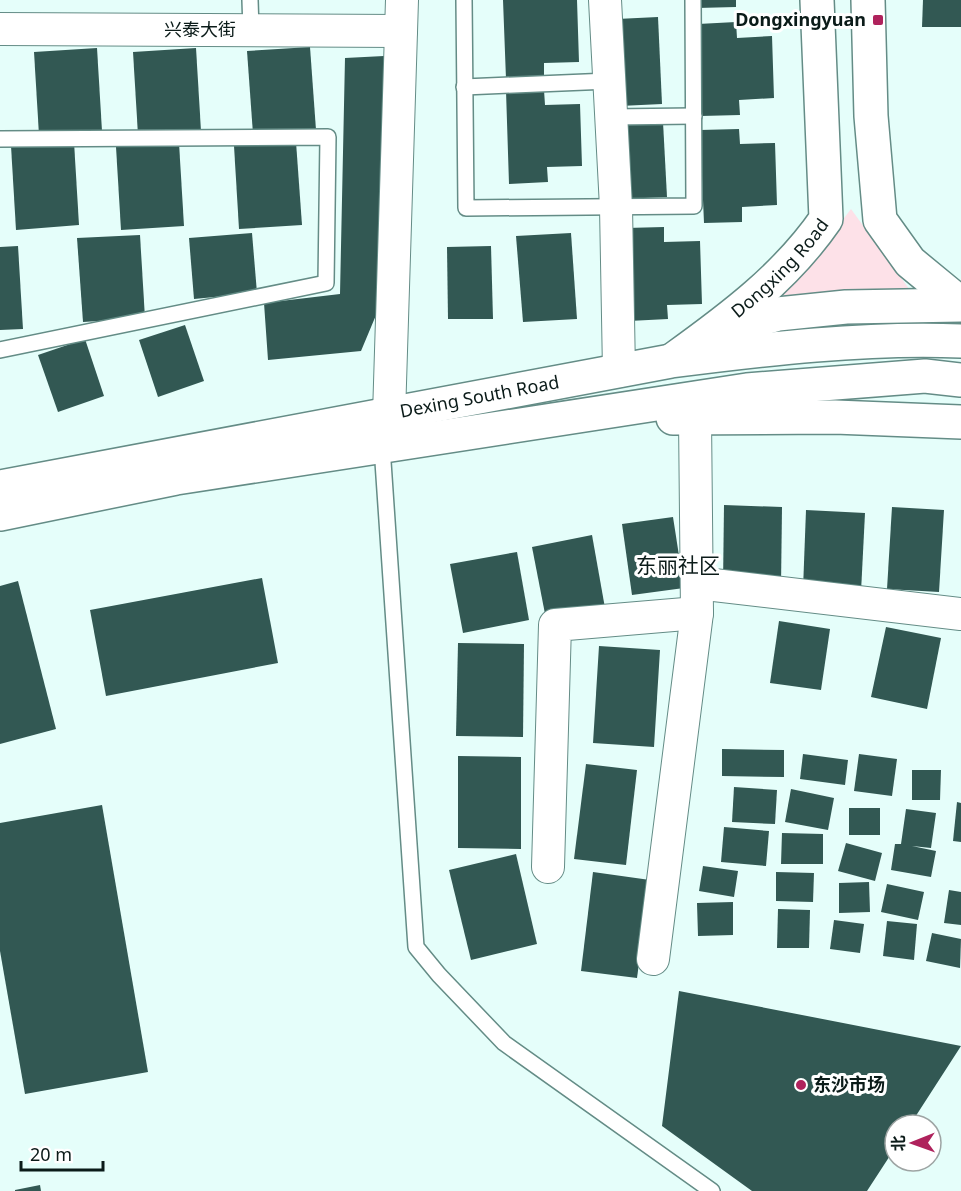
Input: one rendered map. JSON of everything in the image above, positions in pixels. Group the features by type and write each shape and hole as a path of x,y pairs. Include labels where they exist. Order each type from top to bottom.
{"main road":[{"name":"Dongxing Road","path":"671,361 710,333 784,272 826,219 817,0"},
{"path":"868,0 871,116 880,220 910,262 961,304"},
{"path":"710,333 778,314 846,307 961,304"},
{"name":"Dexing South Road","path":"0,487 671,361 754,351 920,340 961,341"},
{"name":"Dexing South Road","path":"0,514 176,478 747,390 925,376 961,380"},
{"path":"554,420 835,417 961,422"}],"street":[{"path":"389,415 402,0"},
{"path":"605,0 616,207 619,371"},
{"name":"兴泰大街","path":"0,29 250,15 401,31"},
{"path":"653,958 697,598 695,418"},
{"path":"548,867 555,625 697,598 961,614"}],"lane":[{"path":"464,0 466,208 694,206 693,0"},
{"path":"464,87 609,81"},
{"path":"611,117 694,116"},
{"path":"0,139 328,137 326,284 0,350"},
{"path":"382,447 416,947 439,975 504,1042 712,1191"}],"shaded area":[{"path":"851,209 915,297 764,308 813,259"}],"building":[{"path":"503,0 577,0 579,62 544,63 544,77 506,79"},
{"path":"697,0 736,0 736,7 697,8"},
{"path":"923,0 961,0 961,27 922,27"},
{"path":"658,17 662,104 620,106 617,19"},
{"path":"736,22 737,38 772,36 774,98 739,100 740,115 701,116 698,24"},
{"path":"310,47 316,130 253,134 247,51"},
{"path":"97,48 102,131 39,135 34,52"},
{"path":"196,48 201,131 138,135 133,52"},
{"path":"384,56 379,308 361,351 268,360 264,303 340,294 345,58"},
{"path":"544,90 545,105 580,104 582,166 547,167 548,182 509,184 506,91"},
{"path":"663,122 667,197 623,199 618,125"},
{"path":"739,129 740,144 775,143 777,205 742,207 742,222 704,223 700,130"},
{"path":"74,142 79,225 16,230 11,146"},
{"path":"296,142 302,225 239,229 234,146"},
{"path":"179,143 184,226 121,230 116,147"},
{"path":"664,227 664,242 700,241 702,304 667,305 668,319 629,321 626,228"},
{"path":"252,233 257,293 194,299 189,238"},
{"path":"571,233 577,319 523,322 516,236"},
{"path":"140,235 145,318 83,322 77,238"},
{"path":"18,246 23,329 0,330 0,247"},
{"path":"491,246 493,319 448,319 447,247"},
{"path":"185,325 204,381 158,397 139,340"},
{"path":"85,339 104,396 58,412 38,355"},
{"path":"724,505 782,507 781,586 723,585"},
{"path":"892,507 944,510 939,592 887,589"},
{"path":"806,510 865,513 861,592 803,589"},
{"path":"673,517 684,588 632,595 622,524"},
{"path":"592,535 605,608 546,619 532,547"},
{"path":"517,552 529,620 463,633 450,564"},
{"path":"262,578 278,663 106,696 90,610"},
{"path":"18,581 56,729 0,744 0,586"},
{"path":"779,621 830,629 821,690 770,683"},
{"path":"886,627 941,638 927,709 871,697"},
{"path":"458,643 524,644 523,737 456,736"},
{"path":"599,646 660,650 654,747 593,743"},
{"path":"722,749 784,750 784,777 722,776"},
{"path":"803,754 848,760 845,785 800,779"},
{"path":"859,754 897,759 892,796 854,791"},
{"path":"458,756 521,757 521,849 458,848"},
{"path":"586,764 637,770 626,865 574,859"},
{"path":"912,770 941,770 940,800 912,800"},
{"path":"734,787 777,790 775,824 732,822"},
{"path":"791,789 834,798 828,830 785,822"},
{"path":"957,802 961,803 961,842 953,841"},
{"path":"102,805 148,1072 25,1094 0,951 0,823"},
{"path":"849,808 880,808 880,835 849,835"},
{"path":"906,809 936,813 931,848 912,846 936,851 931,877 891,870 895,844 901,844"},
{"path":"724,827 769,831 766,866 721,862"},
{"path":"782,833 823,834 823,864 781,864"},
{"path":"846,843 882,853 875,881 838,871"},
{"path":"516,854 537,944 471,960 449,870"},
{"path":"703,866 738,871 734,897 699,891"},
{"path":"593,872 650,880 637,978 581,971"},
{"path":"776,872 814,873 813,902 776,901"},
{"path":"869,882 870,912 839,913 839,883"},
{"path":"887,884 924,892 918,920 881,912"},
{"path":"949,890 961,892 961,925 944,923"},
{"path":"733,902 733,935 698,936 697,903"},
{"path":"778,909 810,910 809,948 777,948"},
{"path":"834,920 864,924 860,953 830,949"},
{"path":"887,921 917,924 914,960 883,956"},
{"path":"932,933 961,939 960,968 926,961"},
{"name":"东沙市场","path":"679,991 961,1046 918,1113 883,1113 883,1166 867,1191 752,1191 662,1126"},
{"path":"40,1185 41,1191 15,1191 15,1190"}],"place":[{"name":"Dongxingyuan","path":"878,20"},
{"name":"东沙市场","path":"801,1085"}],"district":[{"name":"东丽社区","path":"678,566"}]}
